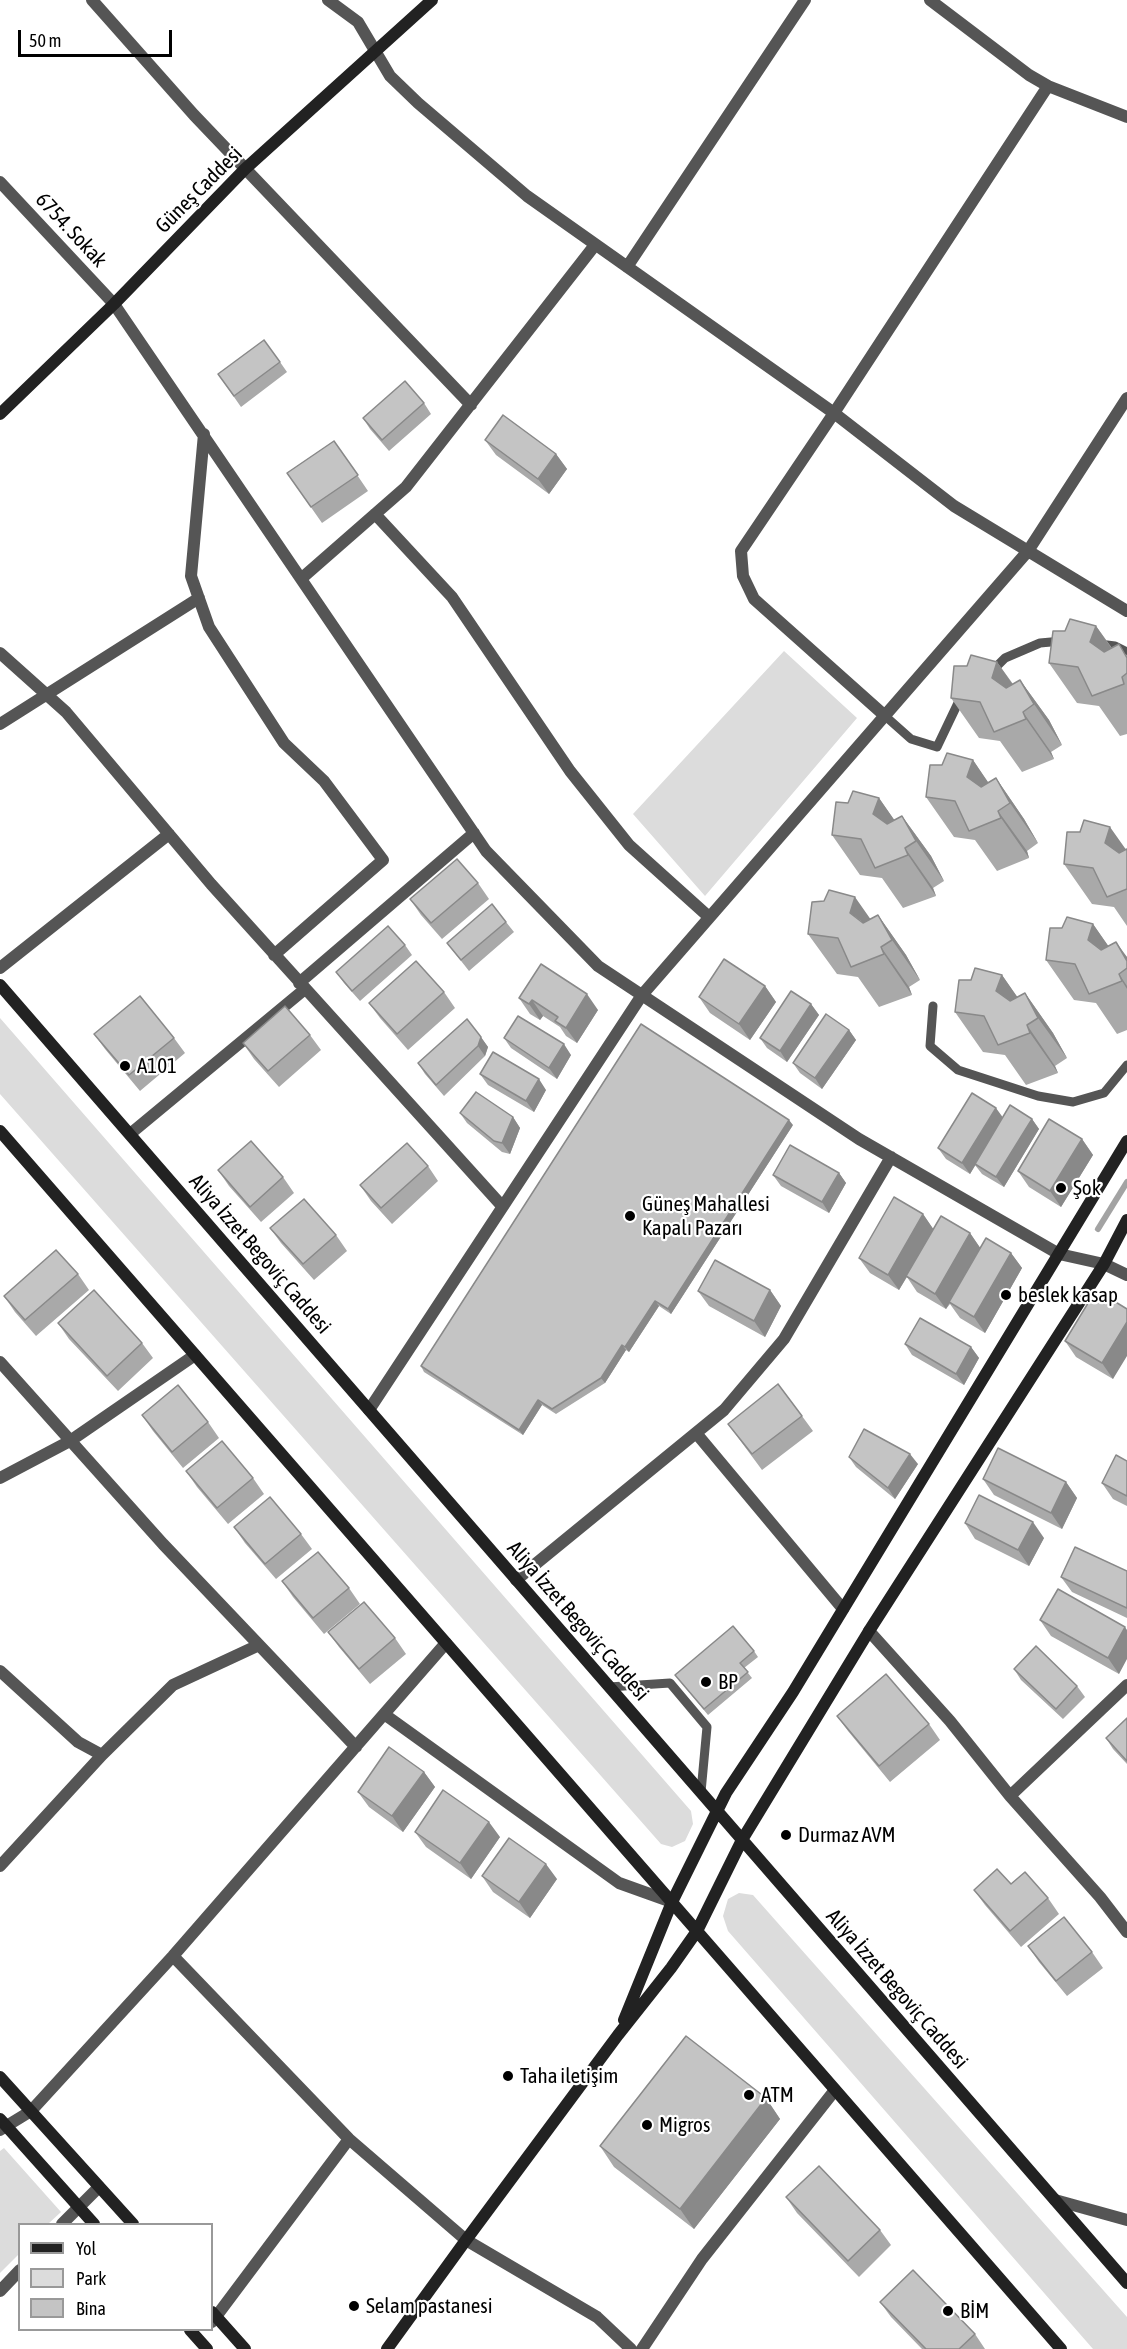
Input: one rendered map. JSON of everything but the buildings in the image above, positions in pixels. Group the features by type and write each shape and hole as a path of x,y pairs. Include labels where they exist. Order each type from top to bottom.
{"street":[{"path":"93,0 194,115 471,405"},
{"path":"328,0 358,22 390,76 418,103 527,196 834,413 954,506 1127,610"},
{"name":"Güneş Caddesi","path":"0,414 114,304 245,169 432,0"},
{"path":"627,267 805,0"},
{"path":"930,0 1029,75 1048,86 1127,117"},
{"path":"884,715 763,609 747,588 741,563 741,551 1048,86"},
{"name":"6754. Sokak","path":"0,182 114,304 486,851 598,966 859,1139 1059,1254 1104,1264 1127,1275"},
{"path":"302,578 406,487 595,245"},
{"path":"369,1410 642,995 1028,551 1127,398"},
{"path":"204,434 191,576 209,627 284,743 324,782 383,860 274,955"},
{"path":"375,514 452,597 570,771 629,844 709,917"},
{"path":"0,724 199,598"},
{"path":"0,653 66,712 274,955 502,1206"},
{"path":"130,1134 302,986 474,833"},
{"path":"0,969 169,834"},
{"name":"Aliya İzzet Begoviç Caddesi","path":"0,985 1127,2283"},
{"path":"0,1131 1061,2349"},
{"path":"618,2035 672,1902 717,1811 843,1609 1127,1141"},
{"path":"516,1580 724,1410 784,1339 891,1157"},
{"path":"387,2349 697,1930 742,1840 869,1631 1104,1264 1127,1220"},
{"path":"0,1478 70,1441 195,1355"},
{"path":"0,1362 163,1544 356,1747"},
{"path":"696,1433 843,1609"},
{"path":"869,1631 950,1721 1010,1796 1100,1897 1127,1932"},
{"path":"93,2223 2,2125 31,2111 173,1956 446,1643"},
{"path":"0,1866 102,1755 173,1685 259,1645"},
{"path":"0,1671 78,1742 102,1755"},
{"path":"1010,1796 1127,1685"},
{"path":"384,1714 619,1883 672,1902"},
{"path":"173,1956 349,2139 466,2240 597,2317 631,2349"},
{"path":"0,2077 132,2223"},
{"path":"642,2349 702,2259 836,2090"},
{"path":"245,2349 213,2317 349,2139"},
{"path":"63,2223 99,2187"},
{"path":"1055,2200 1126,2217"},
{"path":"0,2291 18,2272"},
{"path":"198,2333 207,2349"}],"lane":[{"path":"981,681 1005,658 1040,643 1072,640"},
{"path":"1093,643 1114,645 1127,652"},
{"path":"884,715 910,739 937,747 958,703 974,688"},
{"path":"933,1006 930,1046 958,1070 1038,1096 1072,1102 1104,1093 1127,1065"},
{"path":"609,1687 670,1683 707,1727 701,1792"}],"green space":[{"path":"784,651 857,718 705,896 633,814"},
{"path":"0,1018 691,1811 693,1824 685,1841 672,1847 661,1844 0,1094"},
{"path":"739,1893 753,1895 1127,2317 1127,2349 1093,2349 728,1931 723,1916 728,1899"},
{"path":"4,2148 61,2212 49,2223 18,2223 18,2255 0,2273 0,2151"}],"waterway":[{"path":"1098,1229 1127,1182"}],"place":[{"name":"A101","path":"125,1066"},
{"name":"Şok","path":"1061,1188"},
{"name":"Güneş Mahallesi Kapalı Pazarı","path":"630,1216"},
{"name":"beslek kasap","path":"1006,1295"},
{"name":"BP","path":"706,1682"},
{"name":"Durmaz AVM","path":"786,1835"},
{"name":"Taha iletişim","path":"508,2076"},
{"name":"ATM","path":"749,2095"},
{"name":"Migros","path":"647,2125"},
{"name":"Selam pastanesi","path":"354,2306"},
{"name":"BİM","path":"948,2311"}]}
